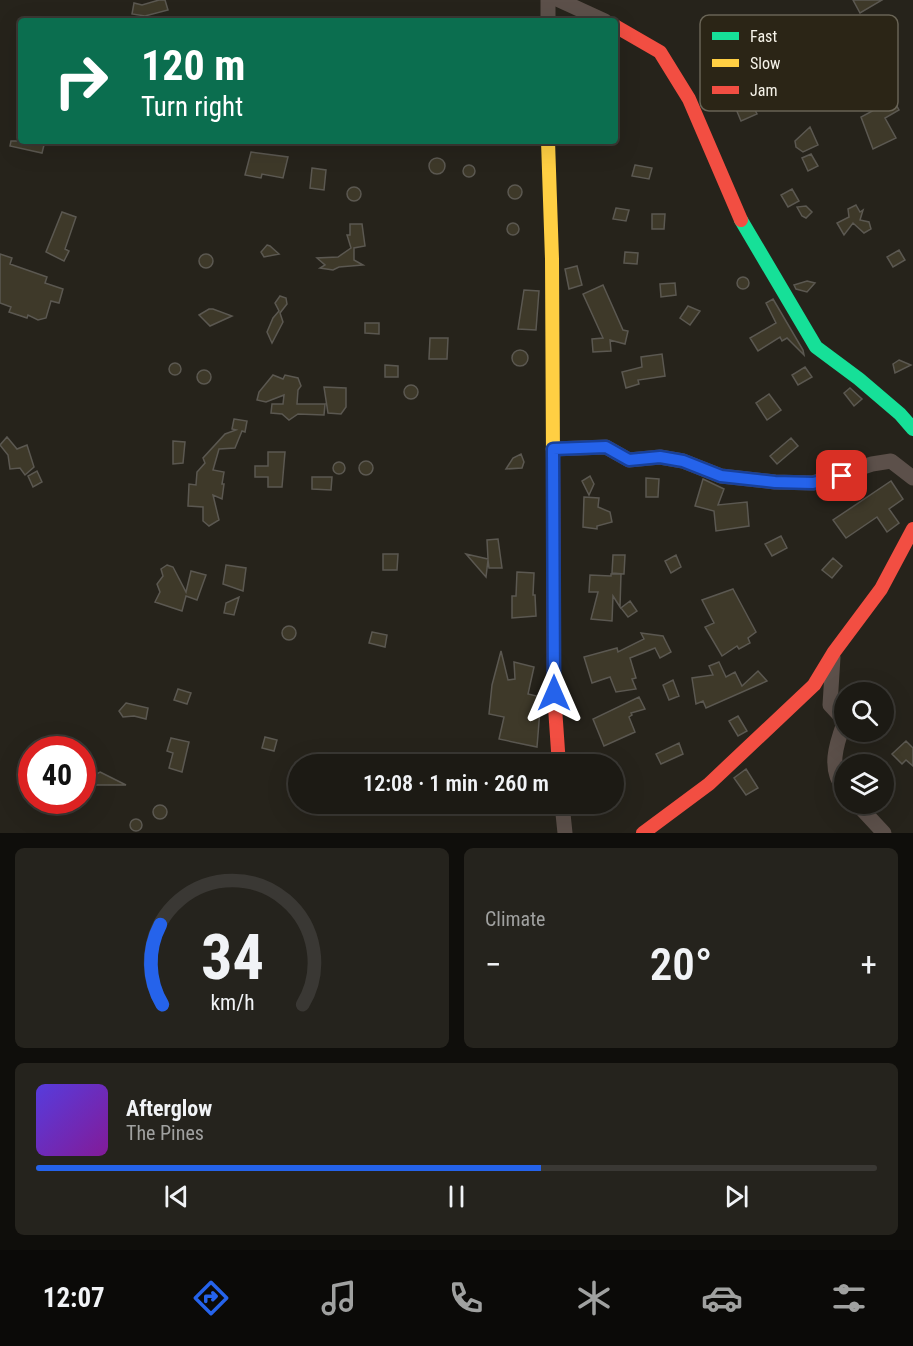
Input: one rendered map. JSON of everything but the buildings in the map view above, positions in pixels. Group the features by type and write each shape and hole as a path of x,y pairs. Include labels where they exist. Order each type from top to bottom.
{"street":[{"path":"548,0 548,18"},
{"path":"560,0 599,18"},
{"path":"618,28 660,52 694,110 741,220 816,347 868,386 900,414 913,429"},
{"path":"548,144 552,259 554,693 558,754"},
{"path":"553,449 606,447 629,460 660,457 683,461 721,476 775,482 813,483 872,464 891,461 913,478"},
{"path":"643,833 709,784 814,685 834,652 881,589 913,530"},
{"path":"834,652 830,705 834,710"},
{"path":"563,814 565,833"},
{"path":"866,814 884,833"}],"traffic: fast":[{"path":"741,220 816,347 859,379 900,414 913,429"}],"traffic: slow":[{"path":"548,144 552,259 553,461"}],"traffic: jam":[{"path":"618,28 660,52 689,99 741,220"},
{"path":"553,461 554,693 558,754"},
{"path":"643,833 709,784 814,685 834,652 881,589 913,529"}],"route":[{"path":"554,693 553,449 606,447 629,460 660,457 683,461 721,476 775,482 813,483 842,476"}]}
